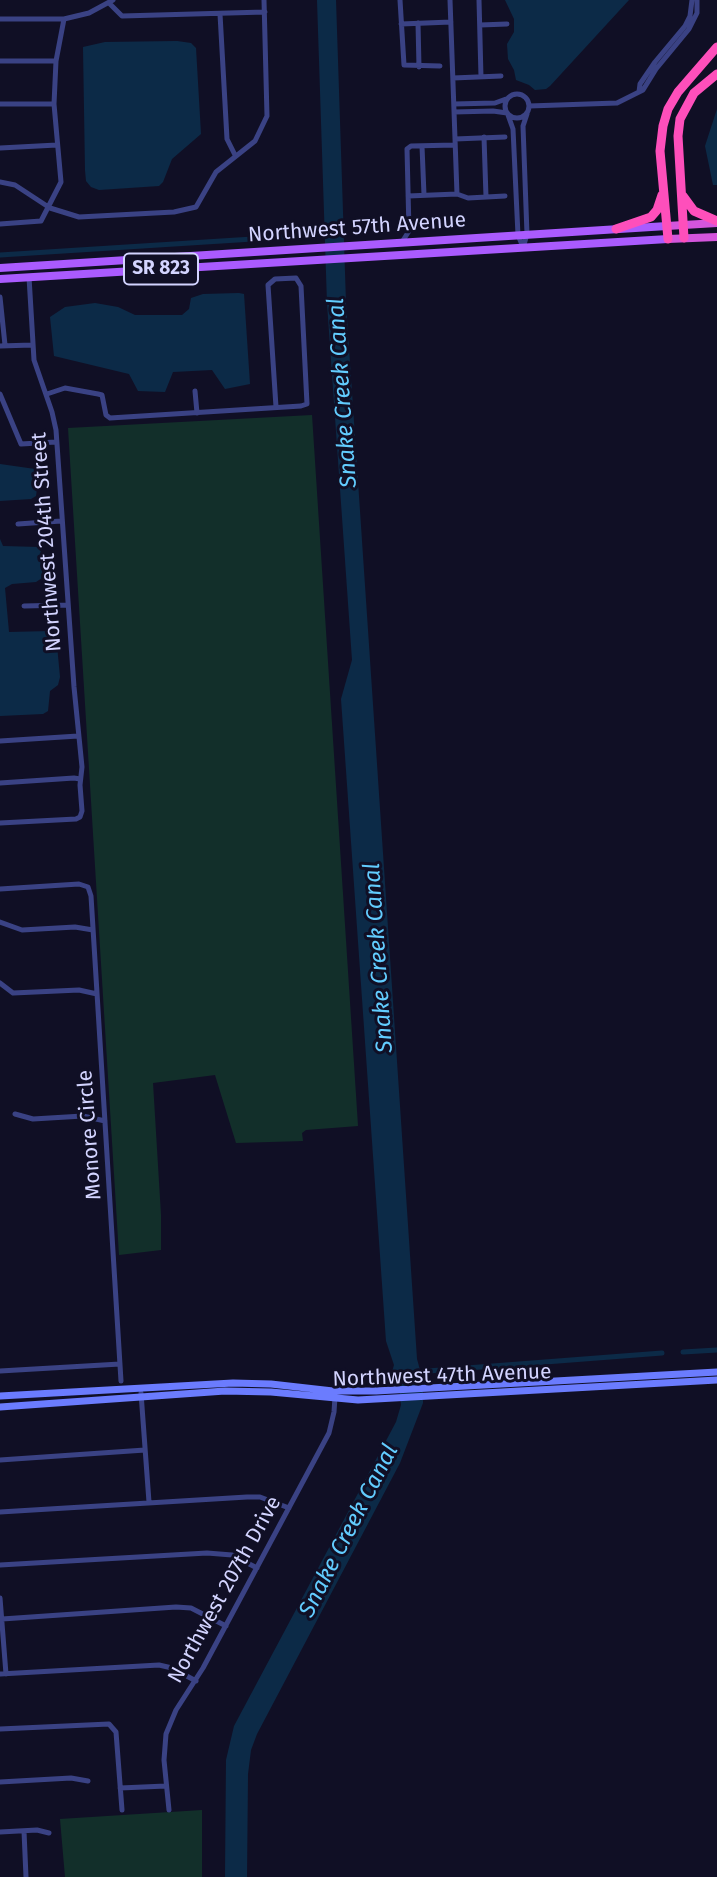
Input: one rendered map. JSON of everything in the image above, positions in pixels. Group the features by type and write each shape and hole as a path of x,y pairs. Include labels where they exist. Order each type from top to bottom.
{"highway":[{"path":"668,239 661,143 668,108 678,92 717,47"},
{"path":"684,238 678,136 680,119 694,93 717,75"},
{"path":"680,190 694,211 717,222"},
{"path":"616,229 651,217 659,207 663,193"},
{"name":"Northwest 57th Avenue","path":"667,226 717,222"},
{"name":"Northwest 57th Avenue","path":"668,239 717,237"}],"main road":[{"name":"Northwest 57th Avenue","path":"0,268 667,226"},
{"name":"Northwest 57th Avenue","path":"0,279 668,239"},
{"name":"Northwest 47th Avenue","path":"0,1406 246,1391 397,1395 717,1372"},
{"name":"Northwest 47th Avenue","path":"426,1393 717,1380"},
{"name":"Northwest 47th Avenue","path":"0,1396 249,1383 334,1395"}],"street":[{"path":"0,182 15,185 50,208 79,218 174,212 196,207 216,172 255,141 267,116 264,0"},
{"path":"400,0 404,65 440,66"},
{"path":"450,0 457,194"},
{"path":"479,0 481,77"},
{"path":"530,106 617,103 639,92 640,84 655,62 685,26 694,0"},
{"path":"0,19 64,19 89,13 111,1 122,16 265,12"},
{"path":"220,14 227,139 235,155"},
{"path":"0,224 41,221 61,182 54,104 64,19"},
{"path":"401,24 451,22"},
{"path":"418,23 419,67"},
{"path":"480,25 506,24"},
{"path":"0,61 57,61"},
{"path":"453,78 501,76"},
{"path":"454,104 495,103 514,94 527,98 530,106 523,129 522,235"},
{"path":"509,97 505,105 513,129 523,248"},
{"path":"0,104 54,104"},
{"path":"454,112 493,111 518,119 527,114"},
{"path":"402,242 408,235 407,149 411,146 505,137"},
{"path":"484,138 486,197"},
{"path":"0,148 57,145"},
{"path":"422,146 424,195"},
{"path":"408,195 457,194 468,198 505,196"},
{"name":"Northwest 204th Street","path":"0,823 80,817 82,766 56,442 52,412 38,373 33,345 28,267"},
{"path":"47,394 65,388 102,395 106,415 110,418 197,413 276,407 307,404 302,286 296,278 275,279 268,285 276,407"},
{"path":"0,297 3,346 33,345"},
{"path":"195,391 197,413"},
{"path":"0,394 21,444 56,442"},
{"path":"18,524 61,521"},
{"path":"24,606 67,605"},
{"path":"0,741 78,736"},
{"path":"0,783 80,779"},
{"name":"Monore Circle","path":"0,889 79,884 88,887 91,896 121,1381"},
{"path":"0,922 22,930 75,926 93,930"},
{"path":"0,983 13,993 79,990 97,994"},
{"path":"15,1114 33,1119 83,1116 105,1121"},
{"path":"0,1371 120,1364"},
{"path":"140,1388 149,1502"},
{"name":"Northwest 207th Drive","path":"169,1810 164,1760 166,1734 176,1710 226,1626 329,1433 334,1395"},
{"path":"0,1460 145,1450"},
{"path":"0,1512 260,1497 289,1508"},
{"path":"0,1565 207,1553 232,1555 257,1568"},
{"path":"0,1598 3,1674 159,1665 172,1668 195,1681"},
{"path":"2,1619 176,1607 191,1608 226,1626"},
{"path":"0,1729 106,1723 112,1726 116,1732 122,1810"},
{"path":"0,1782 71,1778 88,1781"},
{"path":"120,1788 166,1786"},
{"path":"0,1832 37,1830 49,1833"},
{"path":"24,1831 26,1877"}],"green space":[{"path":"312,415 358,1126 306,1130 302,1133 303,1141 236,1143 215,1075 153,1083 161,1250 119,1255 68,428"},
{"path":"202,1810 202,1877 65,1877 60,1819"}],"water":[{"name":"Snake Creek Canal","path":"317,0 336,0 346,303 417,1359 423,1381 423,1403 400,1463 257,1734 251,1750 248,1774 247,1877 225,1877 226,1760 234,1726 396,1422 401,1405 399,1384 386,1377 392,1372 394,1365 386,1341 341,699 352,660 327,303"},
{"path":"505,0 629,0 550,86 535,90 516,80 508,59 507,44 514,32 514,19"},
{"path":"105,42 191,43 196,48 201,134 172,159 159,186 99,190 91,187 86,181 85,170 83,47"},
{"path":"717,109 717,185 713,185 705,146"},
{"path":"203,294 244,294 250,384 225,389 212,370 173,372 165,392 138,391 129,374 54,356 50,317 65,307 95,303 118,307 135,315 182,315 189,309 191,298"},
{"path":"0,464 35,469 38,481 36,496 31,499 0,501"},
{"path":"0,539 3,546 39,547 42,555 42,578 36,582 12,584 5,588 9,632 51,631 56,635 60,677 58,685 50,691 48,711 43,714 0,716"}],"waterway":[{"path":"0,255 332,234"},
{"path":"683,1352 717,1350"},
{"path":"415,1372 662,1353"}]}
